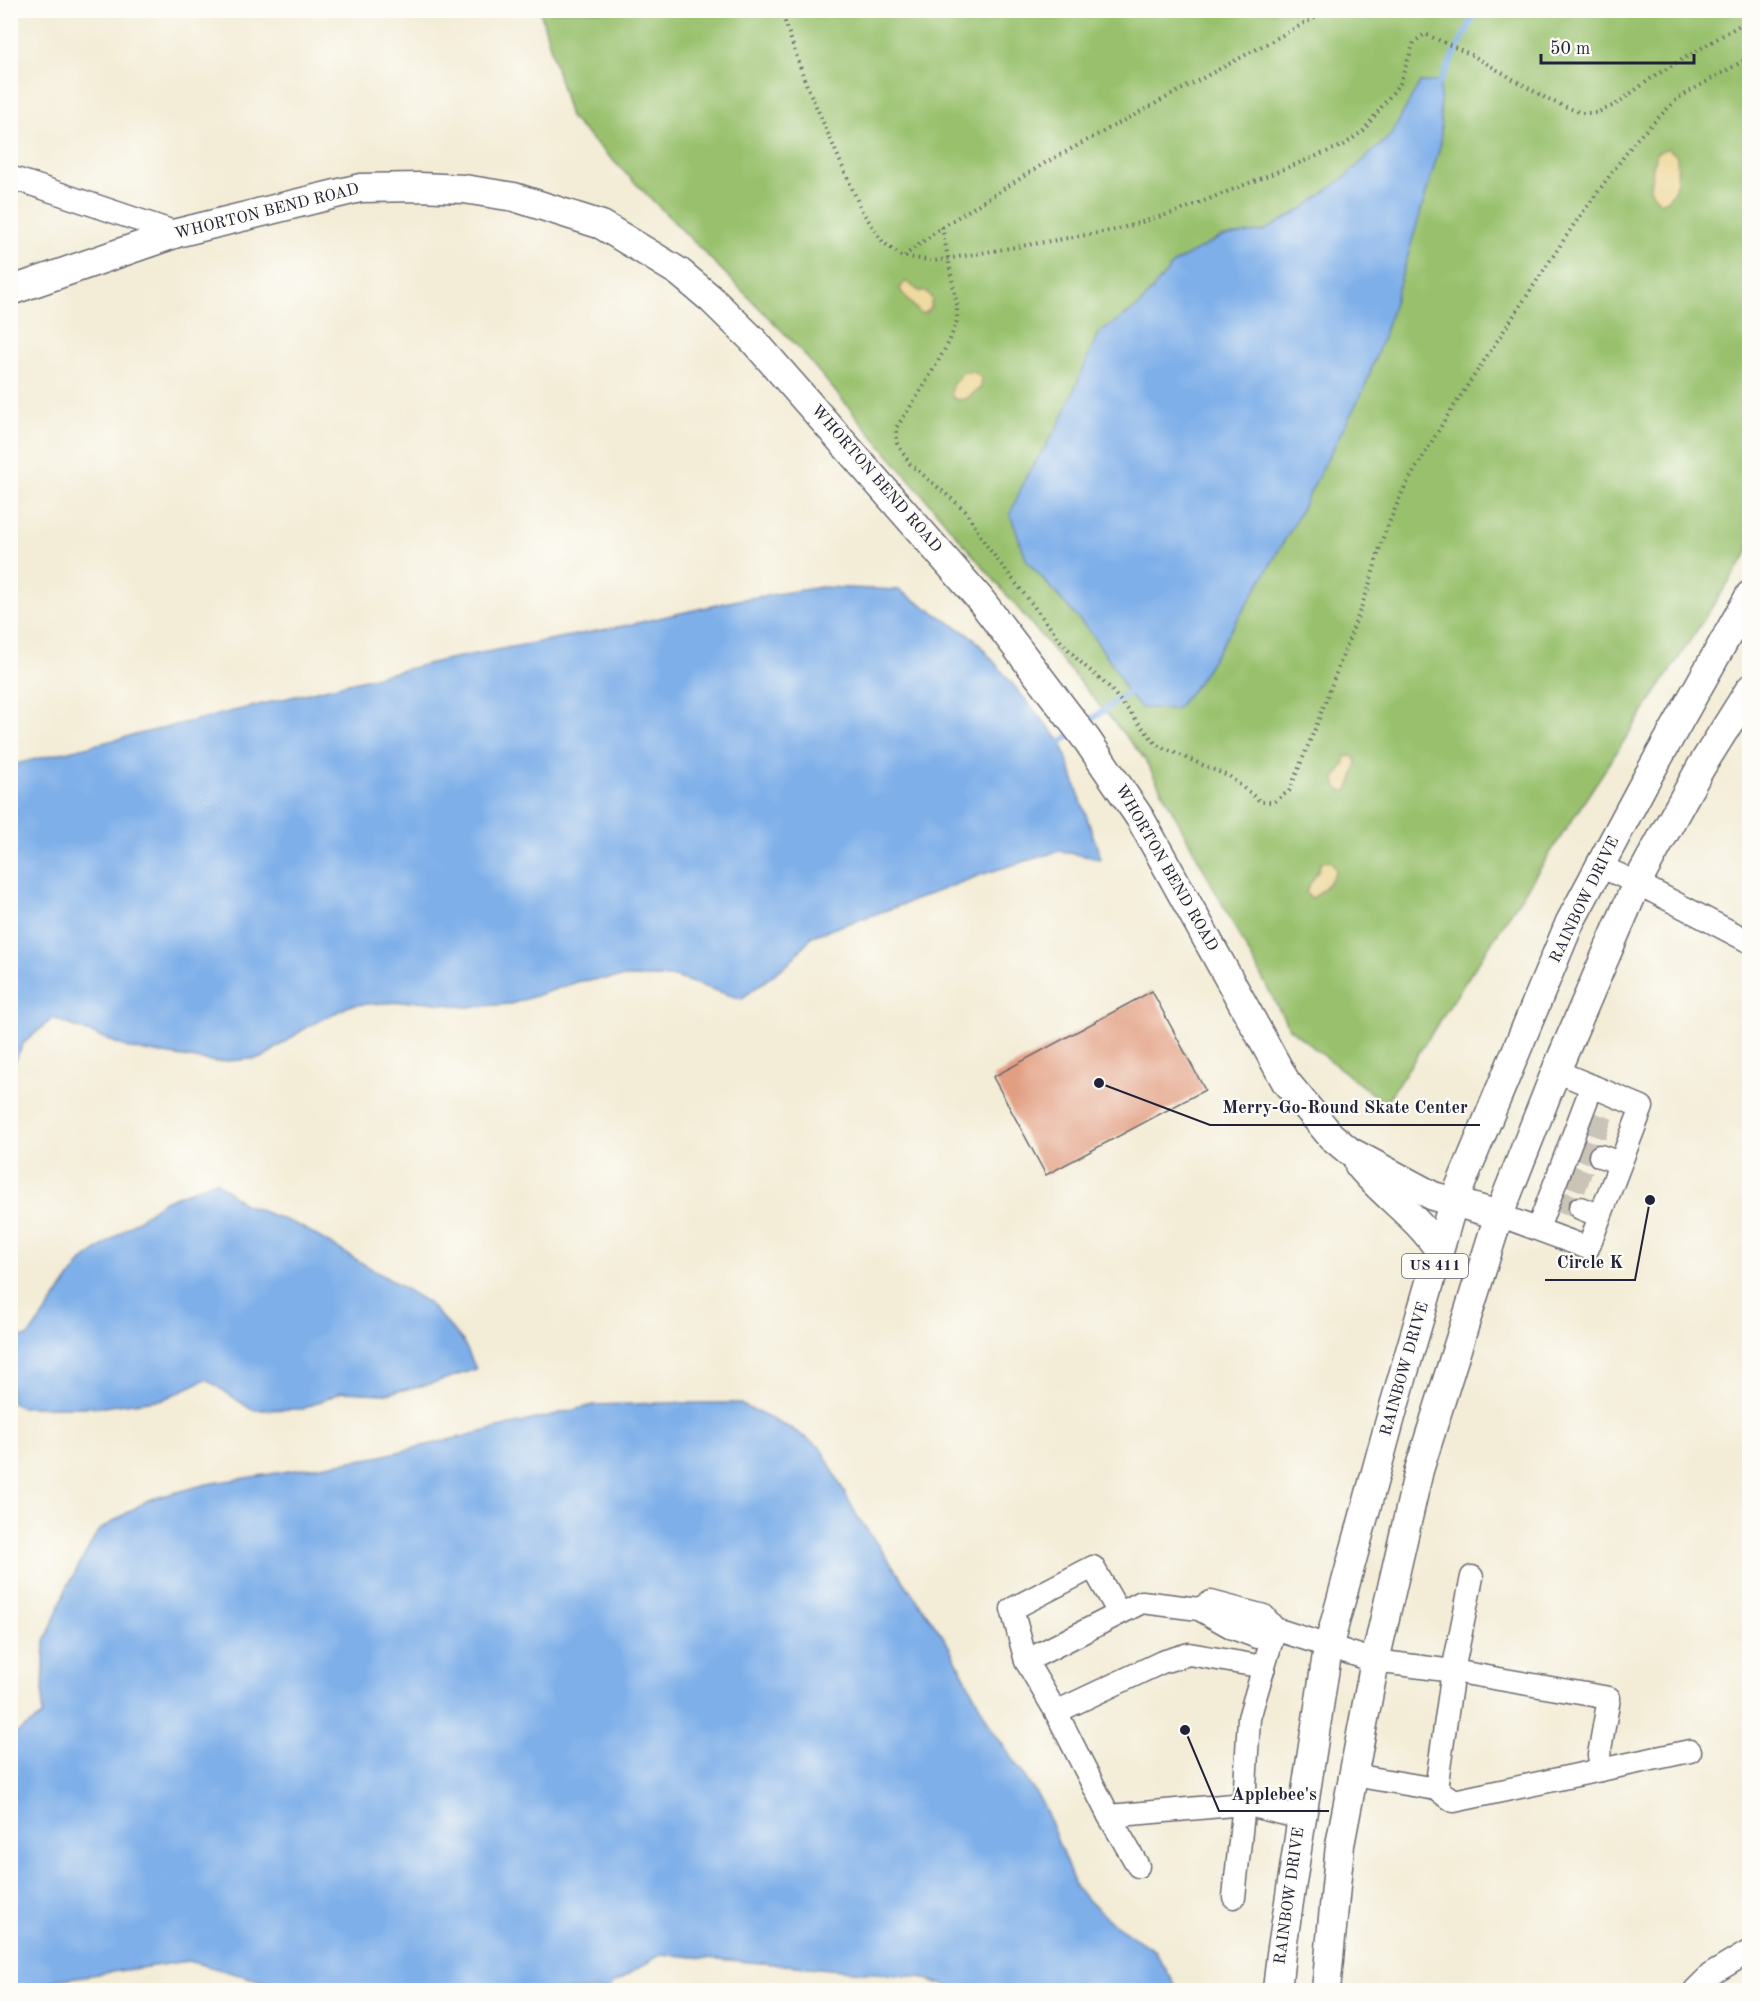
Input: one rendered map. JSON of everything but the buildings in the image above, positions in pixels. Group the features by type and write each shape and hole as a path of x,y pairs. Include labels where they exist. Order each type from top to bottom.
{"main road":[{"name":"WHORTON BEND ROAD","path":"10,291 177,233 360,188 464,189 514,197 602,225 679,272 710,298 753,340 979,597 1087,740 1140,818 1286,1082 1331,1136 1349,1151 1433,1196 1498,1215"},
{"name":"RAINBOW DRIVE","path":"1277,1990 1329,1648 1392,1413 1453,1203 1518,1052 1570,922 1648,775 1749,595"},
{"name":"US 411","path":"1326,1990 1340,1845 1375,1661 1419,1470 1498,1215 1556,1071 1637,883 1701,767 1749,689"},
{"path":"1349,1151 1370,1178 1428,1232 1439,1250"}],"street":[{"path":"10,177 177,233"},
{"path":"1600,866 1749,942"},
{"path":"1498,1215 1588,1248 1590,1212 1621,1134 1642,1107 1556,1071"},
{"path":"1538,1228 1554,1199 1564,1173 1584,1120 1592,1086"},
{"path":"1119,1613 1093,1567 1012,1609 1026,1661 1056,1712 1109,1816 1138,1866"},
{"path":"1436,1789 1453,1671 1472,1577"},
{"path":"1026,1661 1142,1602 1199,1609 1211,1602 1264,1616 1275,1629 1375,1661 1453,1671 1609,1698 1599,1755 1601,1770"},
{"path":"1234,1897 1244,1804 1249,1718 1275,1629"},
{"path":"1056,1712 1162,1662 1189,1654 1264,1667"},
{"path":"1353,1775 1436,1789 1454,1801 1690,1751"},
{"path":"1109,1816 1244,1804 1302,1818"},
{"path":"1695,1990 1710,1975 1749,1951"}],"path":[{"path":"904,256 942,227 1045,163 1329,10"},
{"path":"782,11 805,81 862,211 883,242 904,256 934,261 1114,230 1179,211 1344,145 1363,131 1400,83 1414,42 1425,34 1470,54 1549,100 1581,113 1596,113 1615,105 1653,77 1749,20"},
{"path":"942,227 957,305 957,321 949,342 896,428 897,443 910,464 965,510 986,544 1060,640 1078,660 1108,686 1157,745 1230,777 1262,802 1274,802 1289,791 1368,589 1382,540 1403,490 1446,418 1575,223 1636,141 1678,98 1749,57"}],"green space":[{"path":"540,11 1749,11 1749,551 1385,1104 1289,1028 1144,758 797,346 570,117"}],"sand":[{"path":"1668,148 1677,156 1677,177 1672,195 1661,203 1653,194 1650,185 1656,153"},
{"path":"906,281 919,291 927,292 932,299 926,313 920,313 903,294 900,288"},
{"path":"963,372 973,372 982,378 981,387 966,399 956,400 951,395 952,385"},
{"path":"1346,756 1353,756 1357,761 1349,788 1347,791 1341,791 1336,786 1335,779 1344,765"},
{"path":"1331,861 1336,870 1334,874 1326,886 1311,899 1306,893 1321,862"}],"water":[{"path":"1420,82 1440,82 1441,143 1387,326 1364,389 1290,531 1197,684 1176,709 1141,708 1127,693 1116,670 1091,633 1027,561 1010,514 1026,477 1060,423 1098,334 1139,306 1174,263 1221,237 1264,231 1304,208 1345,177 1391,135"},
{"path":"821,587 899,590 974,638 1061,742 1101,859 1059,851 983,874 812,936 789,963 741,999 675,977 627,977 580,981 511,1004 467,1007 420,1001 351,1005 307,1027 262,1058 216,1062 131,1049 53,1018 23,1044 11,1070 11,765 444,660 628,625 738,600"},
{"path":"216,1181 242,1203 302,1227 427,1302 463,1341 476,1369 430,1384 385,1394 342,1392 303,1409 252,1410 206,1379 164,1399 103,1407 20,1407 11,1402 11,1337 28,1337 82,1261 164,1201"},
{"path":"738,1403 792,1429 821,1448 857,1516 945,1639 992,1729 1043,1804 1076,1888 1110,1921 1155,1951 1178,1990 958,1990 920,1977 661,1954 611,1985 611,1990 295,1990 188,1961 56,1980 23,1990 11,1990 11,1737 42,1716 45,1642 66,1589 98,1531 148,1500 207,1484 377,1457 594,1405"}],"waterway":[{"path":"1440,82 1477,10"},
{"path":"1084,725 1127,693"},
{"path":"1061,742 1073,733"}],"tunnel":[{"path":"1588,1122 1611,1130"},
{"path":"1578,1148 1600,1156"},
{"path":"1568,1175 1590,1183"},
{"path":"1558,1201 1580,1208"}],"place":[{"name":"Merry-Go-Round Skate Center","path":"1099,1083"},
{"name":"Circle K","path":"1650,1200"},
{"name":"Applebee's","path":"1185,1730"}]}
